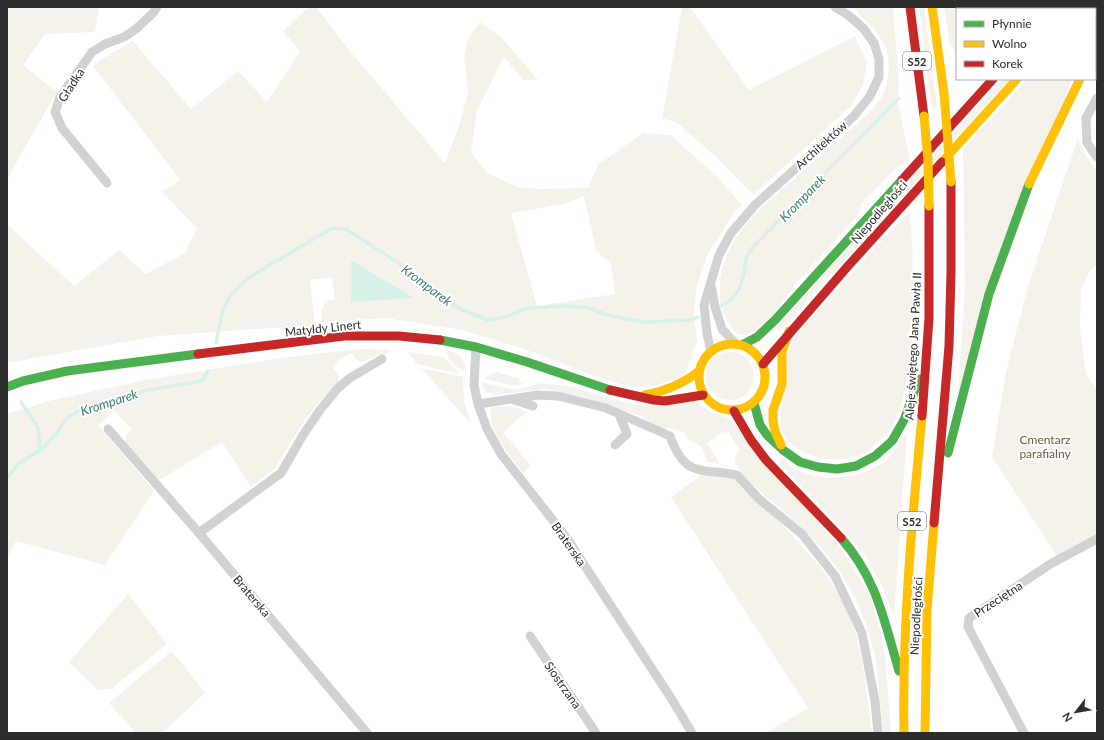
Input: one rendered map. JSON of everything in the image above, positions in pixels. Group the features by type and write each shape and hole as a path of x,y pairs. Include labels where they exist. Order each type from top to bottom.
{"main road":[{"name":"Aleje świętego Jana Pawła II","path":"903,686 905,610 927,357 930,288 928,160 910,7"},
{"name":"S52","path":"932,7 944,93 950,182 951,272 949,346 935,500"},
{"name":"Niepodległości","path":"739,344 757,337 774,320 992,80"},
{"name":"Niepodległości","path":"763,364 789,331 1016,80"},
{"path":"935,500 989,294 1032,176 1080,80"},
{"path":"783,450 775,431 773,410 782,384 782,357 789,331"},
{"name":"Matyldy Linert","path":"7,387 23,381 67,372 344,336 399,336 444,340 476,347 527,362 615,392 665,401 703,395"},
{"path":"727,344 739,344 754,352 763,364 765,376 763,389 760,396 754,403 745,408 734,411 723,410 713,405 703,395 699,382 699,371 703,360 711,351 719,346 727,344"},
{"path":"754,403 760,425 766,435 800,462 818,467 838,469 856,466 875,456 892,441 904,420 927,357"},
{"name":"Matyldy Linert","path":"638,396 659,392 673,387 699,371"},
{"path":"734,411 750,438 772,467 843,541 867,573 881,605 903,686"},
{"name":"Niepodległości","path":"925,733 927,610 935,500"},
{"name":"S52","path":"903,686 904,733"}],"street":[{"name":"Gładka","path":"107,183 62,128 55,112 60,97 92,52 105,44 124,37 136,29 153,13 157,7"},
{"name":"Architektów","path":"711,351 707,334 704,305 719,255 731,233 755,205 854,116 870,96 879,76 879,59 874,43 863,28 848,15 835,7"},
{"path":"1097,98 1086,118 1087,143 1097,157"},
{"name":"Architektów","path":"710,282 715,307 722,329 739,344"},
{"name":"Braterska","path":"476,347 474,385 478,404 487,429 501,454 566,537 671,698 692,733"},
{"path":"199,533 281,473 303,435 320,410 338,388 350,378 382,359"},
{"path":"478,404 513,400 538,395 558,396 598,406 670,436 676,451 688,465 701,472 737,475 759,499 802,534 835,576 862,633 875,701 878,733"},
{"path":"513,400 534,406"},
{"path":"615,445 627,434 619,414"},
{"name":"Braterska","path":"108,429 199,533 367,733"},
{"name":"Przeciętna","path":"1024,733 968,627 969,618 1052,563 1097,539"},
{"name":"Siostrzana","path":"530,636 596,733"}],"green space":[{"path":"7,7 99,8 95,32 45,34 23,65 57,92 9,175 7,184"},
{"path":"309,7 316,7 350,51 445,163 459,126 468,92 464,57 468,38 480,22 502,38 538,80 523,80 504,57 477,110 471,152 487,173 517,187 538,189 588,188 598,165 643,133 671,135 715,175 742,205 734,213 707,255 696,289 694,314 697,341 686,372 681,377 654,386 637,387 620,384 589,374 521,348 462,330 386,318 322,322 322,307 326,302 335,299 332,277 310,280 315,326 158,336 7,363 7,224 74,286 119,250 146,274 185,253 197,228 162,192 180,180 93,66 133,41 191,109 238,71 267,102 300,52 283,31","holes":["584,196 596,251 611,263 615,294 537,306 511,213 563,204","351,260 414,297 351,302"]},
{"path":"682,7 690,7 749,90 855,36 867,63 863,85 851,106 753,195 714,155 676,122 662,118"},
{"path":"852,7 893,7 899,83 898,102 910,161 894,170 860,205 859,214 797,282 774,314 753,332 744,335 736,333 724,314 721,307 720,298 721,274 733,242 743,228 768,202 874,107 884,91 888,79 889,67 886,49 876,31"},
{"path":"919,7 924,7 937,105 932,111"},
{"path":"944,7 1052,7 956,8 956,57 953,46 950,46"},
{"path":"1002,80 1009,80 779,332 776,327"},
{"path":"1026,80 1072,80 958,394 965,284 963,150"},
{"name":"Cmentarz parafialny","path":"1078,138 1083,151 1097,172 1097,265 1090,270 1081,289 1080,327 1086,374 1097,390 1097,534 1057,556 992,457 1006,372 1028,286"},
{"path":"910,212 914,298 912,342 906,385 902,404 896,419 891,428 878,442 863,454 858,456 837,460 815,457 805,453 795,447 788,440 781,427 781,399 785,366 791,346 795,337 805,324"},
{"path":"360,349 392,350 382,357 380,354 362,362 356,359 351,353 340,360 333,367 339,376 338,384 318,403 301,426 275,468 251,487 222,442 159,480 127,445 126,436 131,429 115,411 98,425 154,491 105,565 16,541 7,558 7,414 49,401 145,380 281,358"},
{"path":"447,350 455,352 461,357 466,371 453,364 448,357"},
{"path":"408,352 443,357 460,374 417,364"},
{"path":"725,352 735,352 744,356 750,362 753,367 753,385 744,396 735,400 725,400 716,396 710,390 706,381 706,371 710,362 716,356"},
{"path":"421,368 463,377 464,401 471,424"},
{"path":"497,372 520,379 518,382 525,384 514,386 485,379 489,375"},
{"path":"481,382 516,390 541,383 573,387 619,401 639,405 656,406 694,402 731,420 839,546 869,593 881,633 885,655 891,733 883,733 875,654 856,599 840,572 821,547 798,524 745,478 734,460 739,449 728,432 721,433 707,443 720,464 707,462 702,447 688,439 685,433 668,427 663,431 646,423 643,417 594,400 558,391 544,389 494,395 485,391"},
{"path":"508,406 527,412 503,432 531,466 523,473 506,451 496,433 490,416 491,408"},
{"path":"907,433 894,616 882,586 868,560 854,541 778,462 781,458 798,470 820,477 832,478 855,475 877,466 886,460"},
{"path":"705,472 737,475 819,565 841,597 856,633 864,673 872,733 766,733 808,708 671,497"},
{"path":"128,594 167,644 111,689 98,690 69,662"},
{"path":"172,651 205,693 162,733 136,733 109,703"}],"shaded area":[{"path":"351,260 415,298 351,302"}],"waterway":[{"name":"Kromparek","path":"721,306 731,300 739,289 744,274 746,258 752,248 899,98"},
{"name":"Kromparek","path":"216,343 222,313 229,297 248,278 332,228 346,229 405,267 460,309 488,320 505,317 528,308 568,306 588,308 611,316 645,322 689,320 698,317"},
{"name":"Kromparek","path":"7,478 18,464 42,449 57,433 66,419 80,410 144,391 202,381 208,371"},
{"path":"21,402 38,428 40,451"}],"traffic: fast":[{"path":"742,345 757,337 775,320 902,180"},
{"path":"948,453 989,294 1029,184"},
{"path":"440,340 476,347 527,362 610,390"},
{"path":"7,387 23,381 67,371 198,354"},
{"path":"754,403 760,425 767,435 783,450 800,462 818,467 837,469 856,466 875,456 892,441 904,420 919,379"},
{"path":"841,538 863,569 878,601 899,671"}],"traffic: slow":[{"path":"932,7 944,93"},
{"path":"942,162 1016,80"},
{"path":"1029,184 1080,80"},
{"path":"944,93 951,182"},
{"path":"924,116 928,160 929,206"},
{"path":"781,445 775,431 773,410 782,384 782,352 789,331"},
{"path":"726,344 738,344 751,349 756,353 763,364 765,377 763,390 756,401 745,408 738,410 726,410 713,405 704,396 699,383 699,371 704,358 713,349 726,344"},
{"path":"645,395 674,386 687,380 699,371"},
{"path":"904,733 906,614 911,535 922,416"},
{"path":"925,733 927,610 934,523"}],"traffic: jam":[{"path":"910,7 924,116"},
{"path":"902,180 992,80"},
{"path":"763,364 848,266 942,162"},
{"path":"934,523 949,346 951,182"},
{"path":"922,416 929,318 929,206"},
{"path":"198,354 344,336 399,336 440,340"},
{"path":"610,390 665,401 703,395"},
{"path":"734,411 751,440 766,460 841,538"}]}
